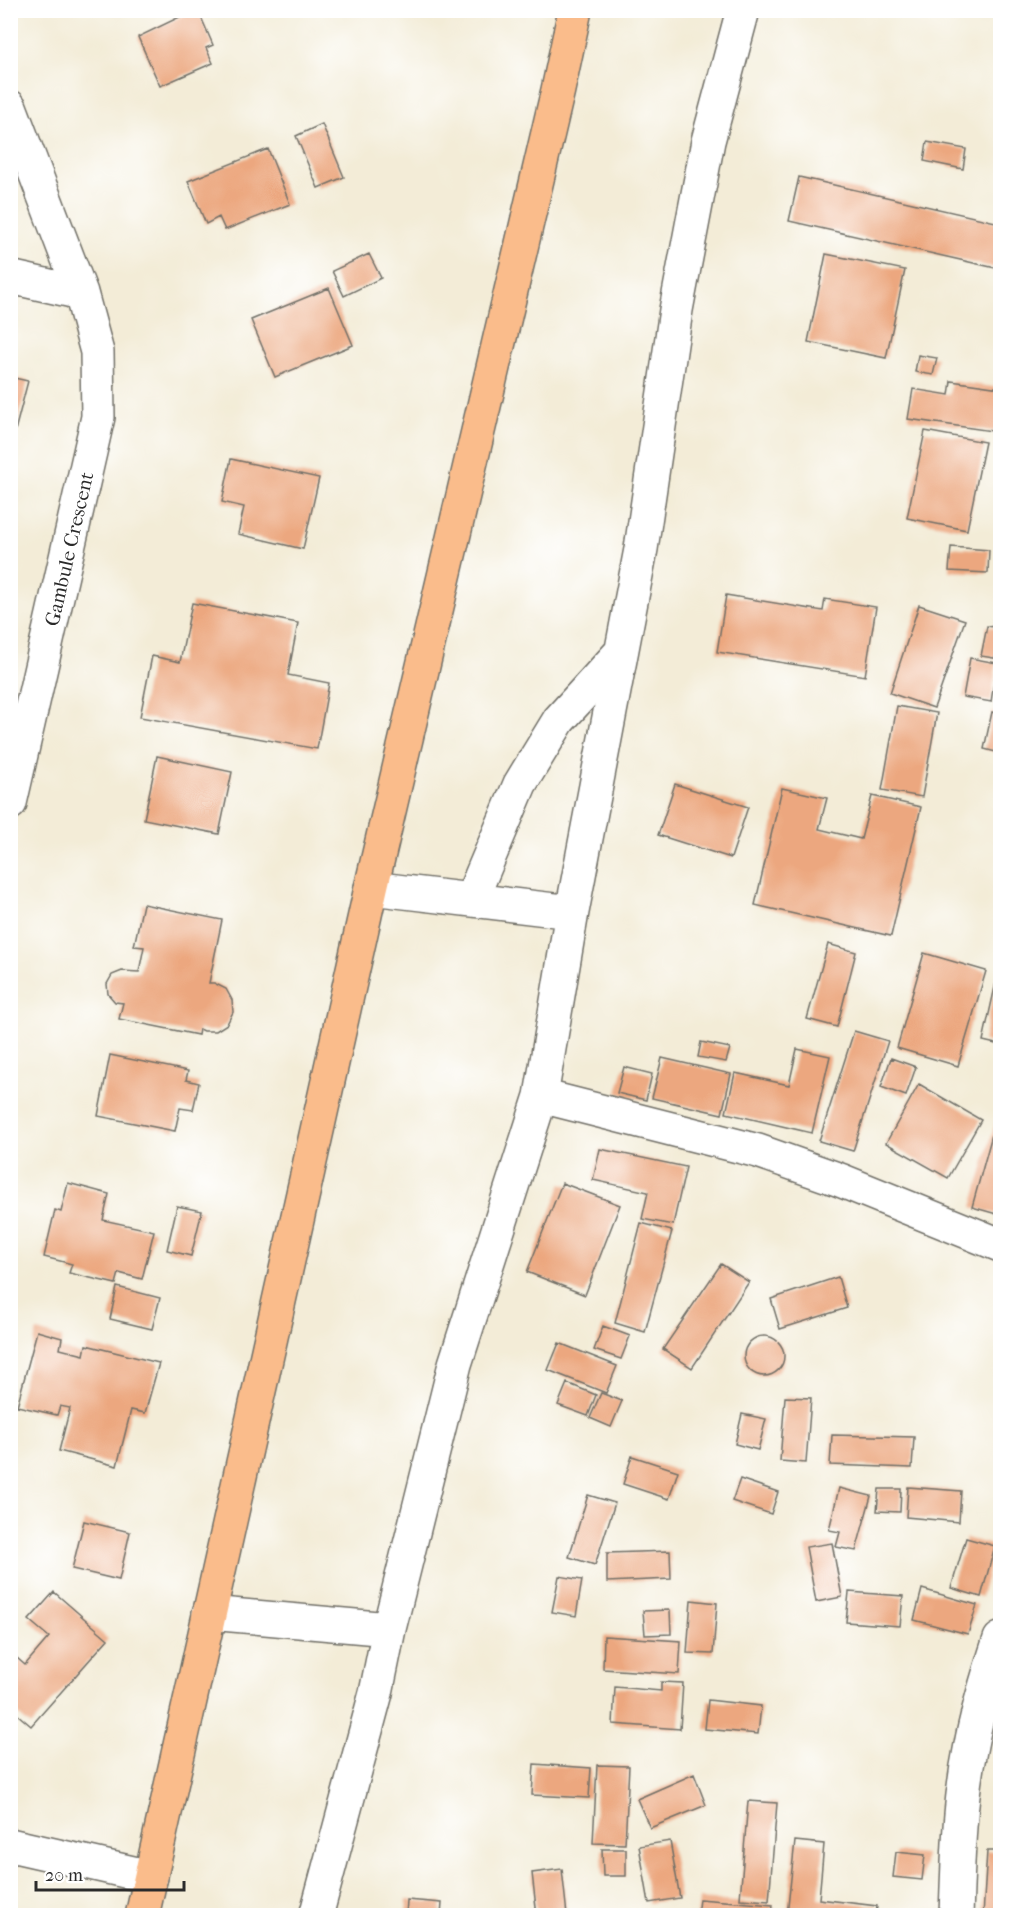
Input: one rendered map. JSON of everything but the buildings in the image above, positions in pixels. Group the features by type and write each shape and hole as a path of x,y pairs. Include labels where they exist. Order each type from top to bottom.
{"main road":[{"path":"142,1916 371,888 576,10"}],"street":[{"path":"315,1916 376,1693 389,1629 455,1364 541,1096 572,912 641,549 678,298 708,141 743,10"},
{"name":"Gambule Crescent","path":"10,106 81,293 97,352 98,417 10,803"},
{"path":"10,277 81,293"},
{"path":"471,900 520,784 559,720 621,652"},
{"path":"371,888 572,912"},
{"path":"541,1096 758,1151 840,1180 1000,1245"},
{"path":"210,1613 389,1629"},
{"path":"956,1916 960,1828 970,1750 1000,1639"},
{"path":"10,1845 151,1877"}]}
